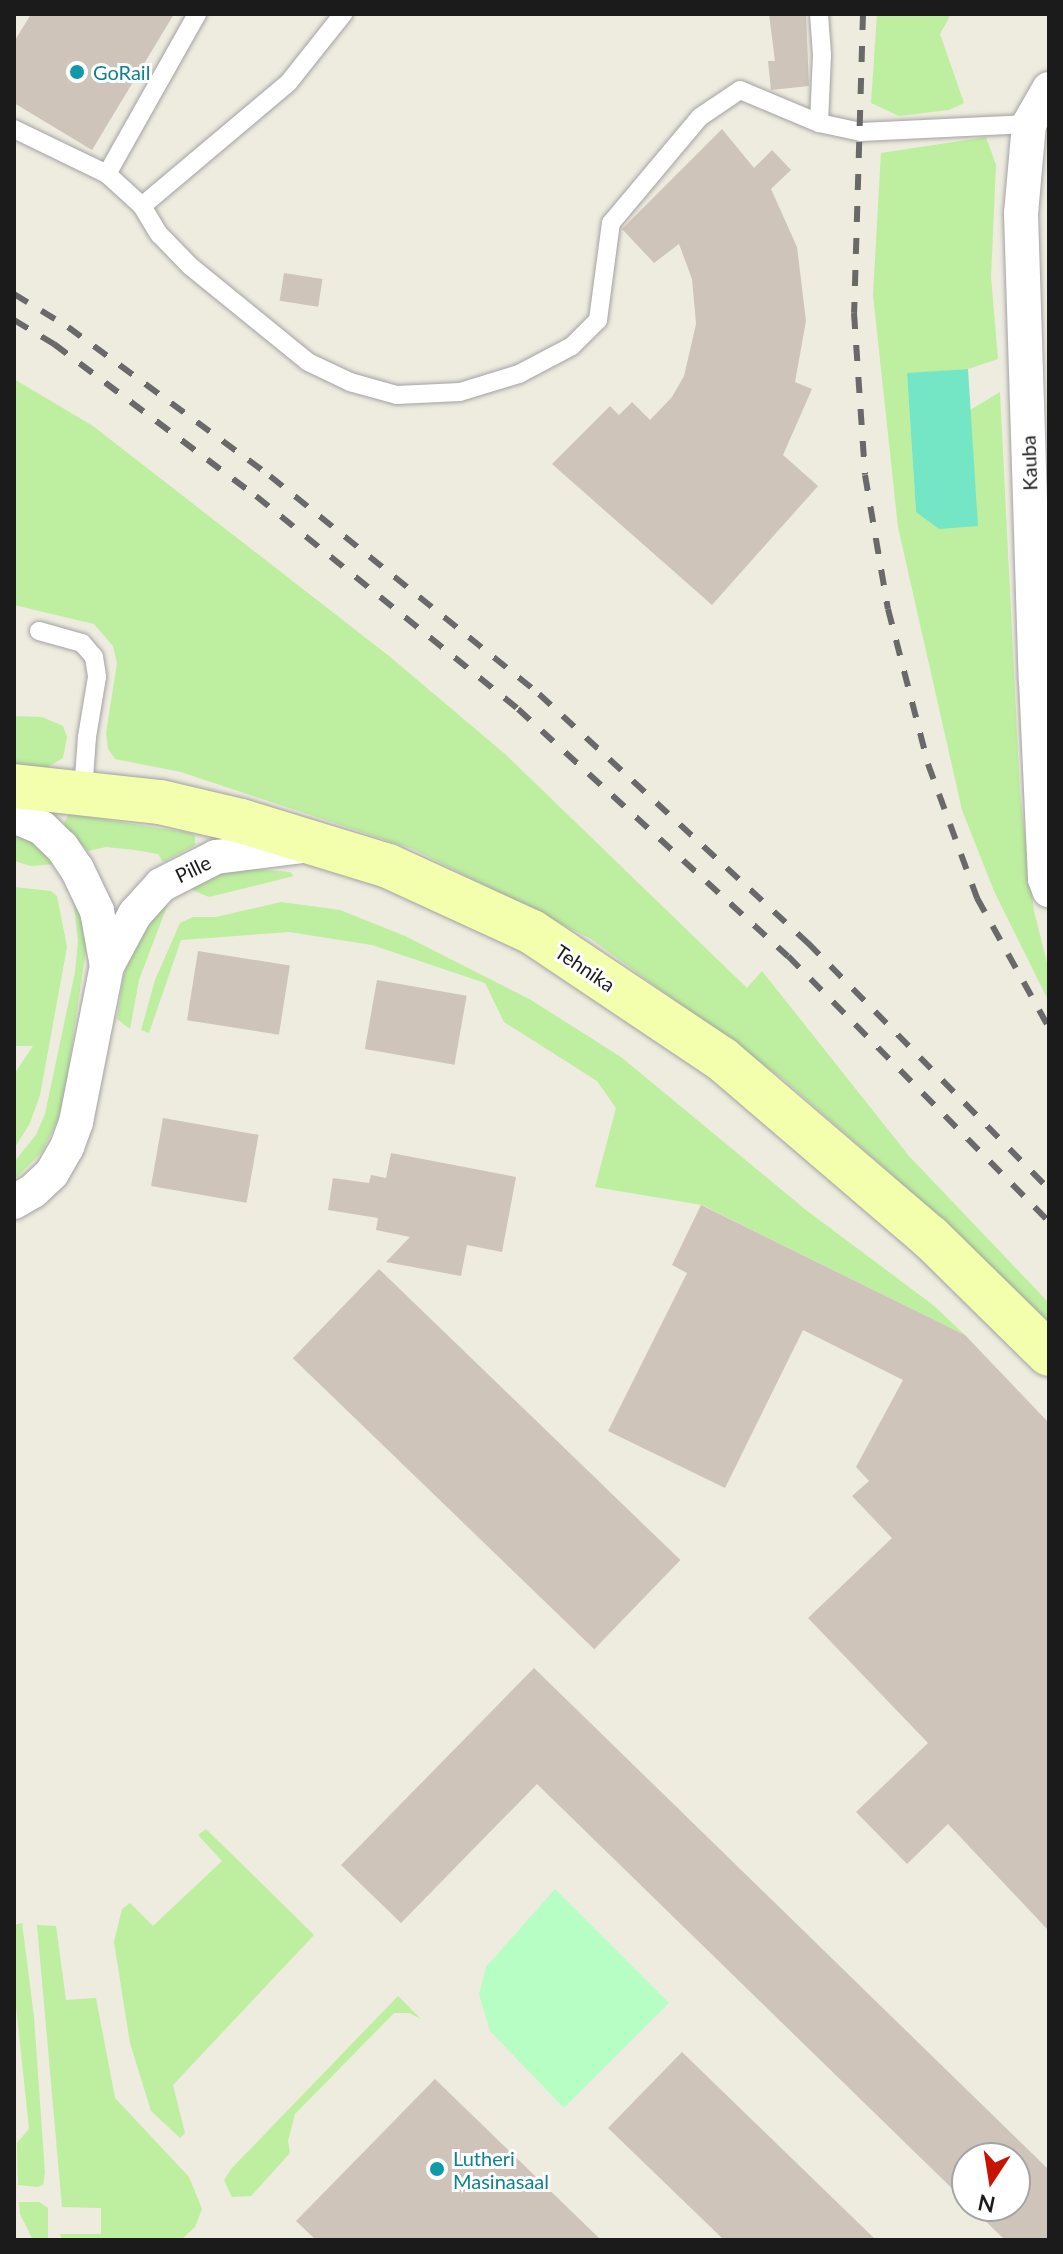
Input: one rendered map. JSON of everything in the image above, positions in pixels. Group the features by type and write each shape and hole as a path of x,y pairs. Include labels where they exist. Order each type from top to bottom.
{"main road":[{"name":"Tehnika","path":"14,786 160,802 324,844 388,866 532,932 722,1059 930,1237 1049,1354"}],"street":[{"name":"Kauba","path":"1049,89 1029,124 1021,213 1036,680 1045,879 1049,890"},
{"path":"1021,271 1049,290"},
{"name":"Pille","path":"14,816 42,828 62,847 77,869 97,911 107,966"},
{"name":"Pille","path":"14,1202 33,1191 52,1173 67,1147 76,1122 107,966 135,914 161,885 216,857 265,848 324,844"}],"lane":[{"path":"107,174 197,14"},
{"path":"142,206 289,82 343,14"},
{"path":"819,14 822,55 819,123"},
{"path":"14,129 107,174 142,206 159,234 190,266 308,362 350,382 392,395 460,392 519,374 572,346 598,320 611,223 700,117 740,90 819,123 861,132 1029,124"},
{"path":"39,631 82,643 94,657 97,677 87,737 83,792"}],"green space":[{"path":"877,14 951,14 940,34 964,103 949,110 899,116 871,103"},
{"path":"986,137 996,165 991,277 998,359 968,369 907,374 916,512 977,526 970,410 1000,392 1020,793 1034,911 1049,971 1049,1002 994,891 962,810 898,527 873,295 881,153"},
{"path":"968,369 978,526 939,529 916,512 907,373"},
{"path":"14,379 93,426 389,656 505,754 747,988 762,971 909,1156 1049,1303 1049,1327 887,1170 783,1079 591,939 413,849 181,772 115,759 108,749 106,733 117,663 113,646 94,624 14,605"},
{"path":"14,716 42,717 63,726 67,737 63,758 46,768 14,766"},
{"path":"69,814 191,833 195,836 195,845 163,862 158,854 135,850 106,847 88,851 66,829 64,823"},
{"path":"14,831 40,847 56,864 31,866 14,861"},
{"path":"244,868 290,872 294,876 209,897 183,886 201,877"},
{"path":"14,887 51,891 57,896 67,947 40,1095 30,1123 14,1149 15,1073 33,1046 14,1046"},
{"path":"72,889 85,929 86,949 66,1086 60,1115 42,1152 14,1180 14,1162 36,1135 45,1114 75,972 78,941"},
{"path":"162,902 167,906 139,980 130,1029 117,1019 123,978 132,950"},
{"path":"281,902 340,910 405,936 531,1000 621,1057 806,1210 933,1305 965,1335 702,1205 595,1187 616,1108 597,1081 504,1022 485,983 372,945 289,932 181,940 149,1033 141,1030 155,980 180,923 193,917 216,917"},
{"path":"206,1829 314,1935 173,2085 185,2133 180,2138 151,2111 130,2043 114,1942 122,1909 130,1903 153,1926 222,1861 198,1835"},
{"path":"555,1889 669,2003 564,2108 490,2031 479,1994 486,1967"},
{"path":"22,1923 34,2017 45,2173 43,2185 37,2187 18,2185 17,2143 29,2129 14,1987 14,1925"},
{"path":"37,1925 56,1926 66,2000 96,1998 115,2098 189,2177 202,2209 195,2227 181,2240 62,2240 60,2234 101,2234 101,2208 62,2207"},
{"path":"398,1996 421,2019 409,2013 394,2013 295,2114 288,2141 290,2153 251,2196 232,2197 224,2180 232,2168"},
{"path":"19,2202 39,2202 48,2208 48,2240 32,2238 20,2214"}],"building":[{"name":"GoRail","path":"31,14 174,14 92,150 14,103 14,42"},
{"path":"769,14 806,14 809,86 771,90 768,61 775,61"},
{"path":"722,129 754,168 772,150 791,170 771,189 797,247 806,321 795,382 812,389 783,455 818,486 712,605 552,464 610,406 619,415 632,402 650,420 672,397 684,376 696,324 692,279 679,244 654,263 622,229"},
{"path":"284,273 323,279 318,307 280,301"},
{"path":"198,951 290,966 279,1035 187,1020"},
{"path":"377,980 467,996 454,1065 365,1049"},
{"path":"163,1118 259,1135 247,1203 151,1186"},
{"path":"391,1153 516,1177 502,1252 467,1245 461,1276 386,1262 410,1237 376,1230 378,1218 328,1210 333,1178 369,1183 371,1175 386,1178"},
{"path":"701,1205 965,1335 1049,1423 1049,1931 948,1824 907,1864 856,1812 928,1743 808,1618 892,1538 852,1496 869,1481 856,1467 903,1380 803,1330 725,1488 608,1431 687,1273 672,1265"},
{"path":"379,1269 680,1560 594,1649 293,1358"},
{"path":"534,1668 1020,2142 951,2142 951,2187 537,1784 401,1923 341,1865"},
{"path":"682,2052 876,2240 724,2240 608,2128"},
{"name":"Lutheri Masinasaal","path":"435,2079 601,2240 316,2240 296,2221"},
{"path":"1031,2152 1049,2170 1049,2240 1005,2240 986,2222 1031,2222"}],"railway":[{"path":"863,14 854,313 865,475 888,609 928,764 977,898 1049,1028"},
{"path":"14,294 68,327 270,476 539,694 808,943 1049,1189"},
{"path":"14,320 54,344 256,496 518,709 788,956 1049,1222"}],"place":[{"name":"GoRail","path":"77,72"},
{"name":"Lutheri Masinasaal","path":"437,2169"}]}
